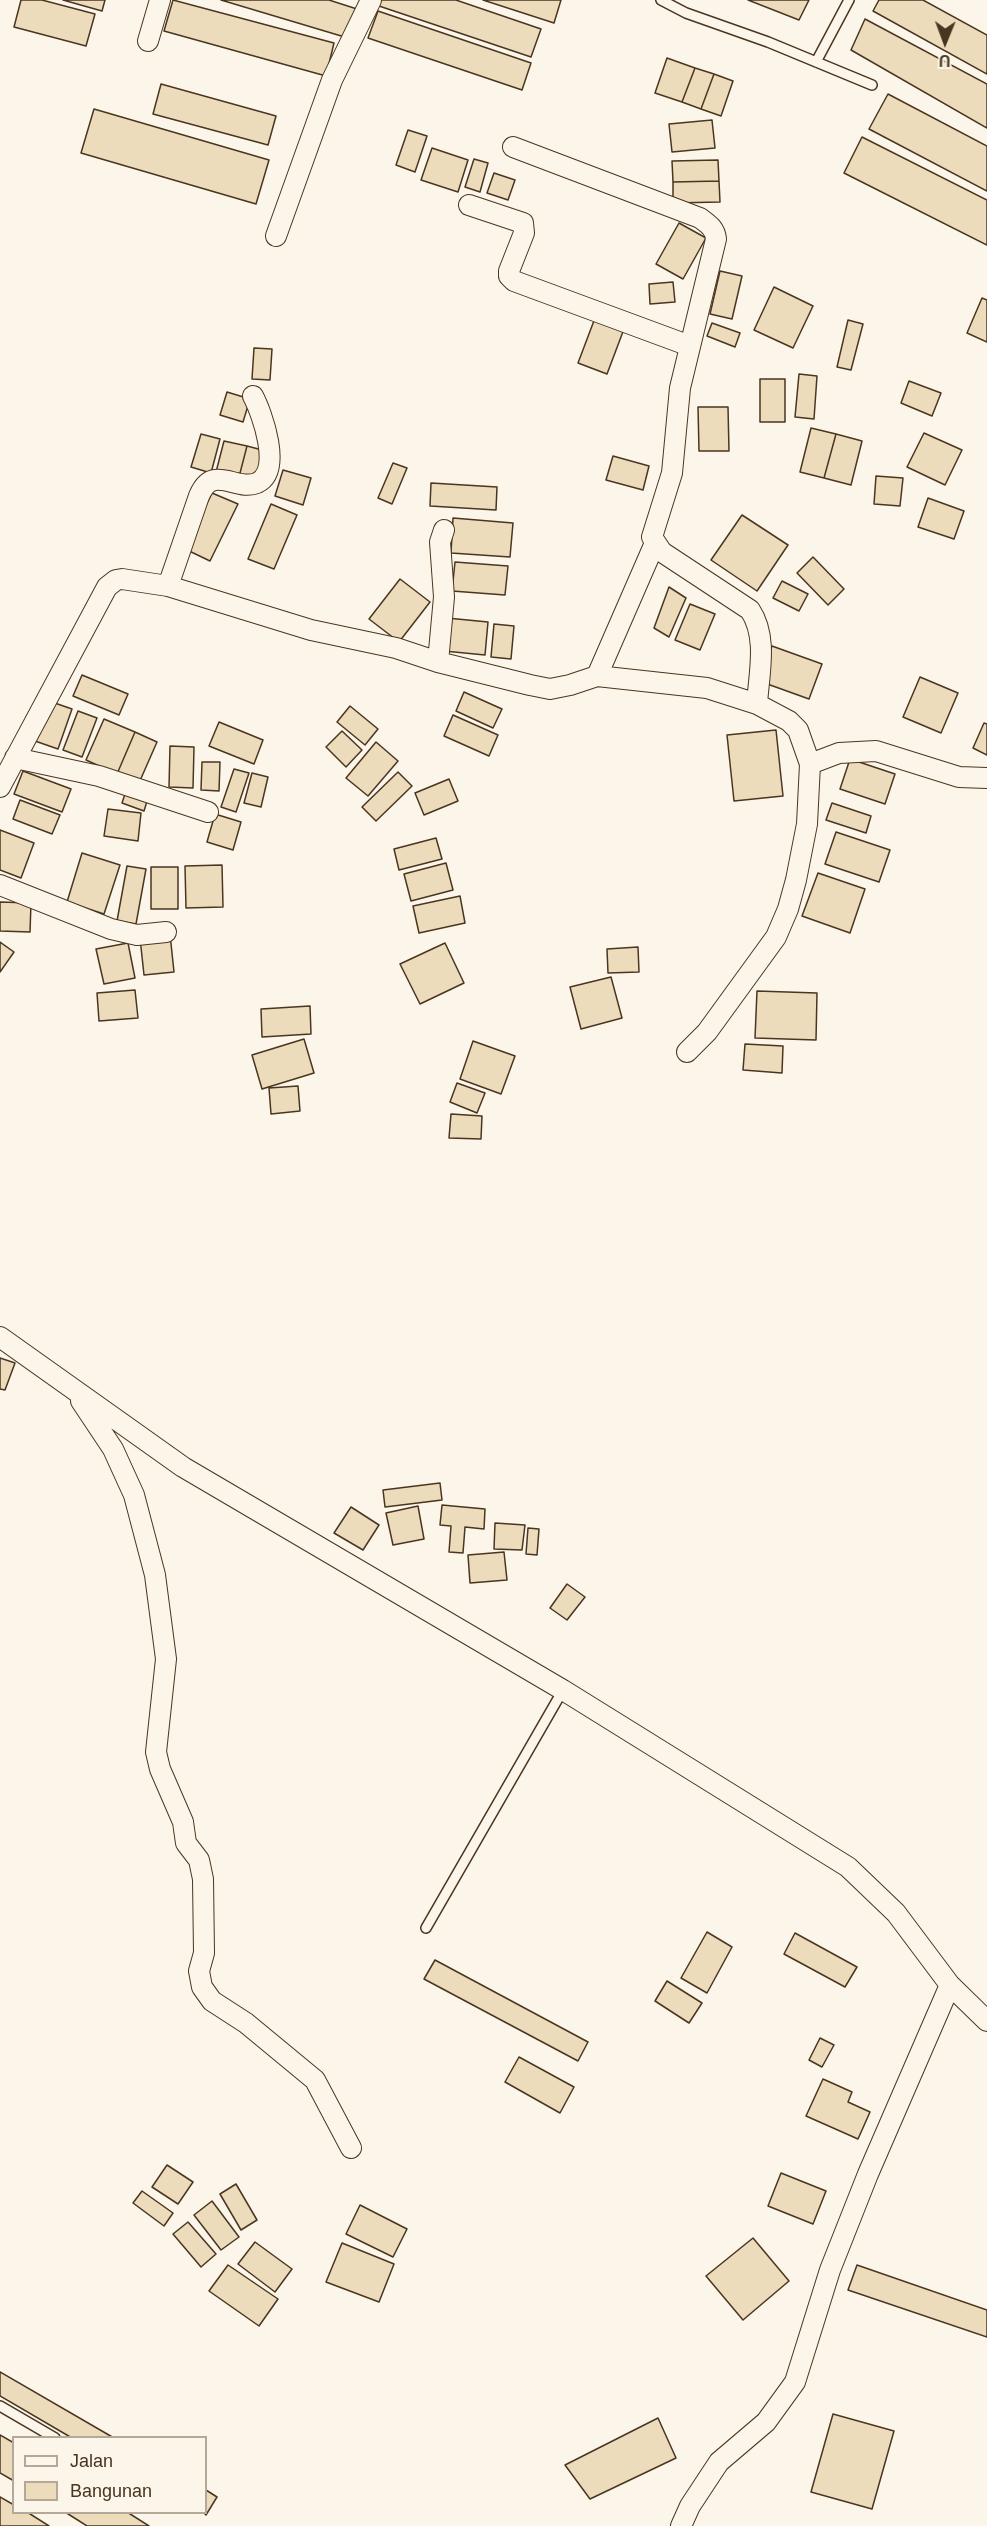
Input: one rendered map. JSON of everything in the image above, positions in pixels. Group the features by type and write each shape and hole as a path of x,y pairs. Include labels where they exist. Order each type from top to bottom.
{"street":[{"path":"148,40 160,0"},
{"path":"276,236 332,80 371,0"},
{"path":"513,147 700,218 711,226 716,239 680,388 672,473 652,537 662,552 750,610 760,633 757,704"},
{"path":"469,205 523,223 524,233 509,271 509,276 514,280 690,346"},
{"path":"168,586 199,496 205,486 215,480 257,483 266,475 270,457 268,436 263,415 253,396"},
{"path":"438,662 444,597 440,542 444,530"},
{"path":"597,676 655,543"},
{"path":"0,787 107,587 116,580 128,578 168,586 311,630 396,648 438,662 550,689 597,676 707,688 757,704 789,721 798,730 810,764 807,824 796,880 788,909 776,937 707,1032 687,1052"},
{"path":"810,764 839,753 876,751 959,777 987,778"},
{"path":"15,758 99,776 208,812"},
{"path":"0,885 111,929 137,935 166,932"},
{"path":"0,1337 183,1467 563,1690 849,1867 896,1913 950,1985 987,2021"},
{"path":"75,1392 113,1449 134,1495 155,1575 166,1659 156,1752 160,1769 183,1822 186,1843 199,1860 204,1879 204,1953 199,1971 202,1987 213,2001 246,2023 315,2080 351,2148"},
{"path":"681,2526 690,2506 719,2462 766,2422 795,2382 830,2270 868,2174 950,1985"}],"lane":[{"path":"661,0 687,13 872,85"},
{"path":"816,62 849,0"},
{"path":"426,1928 563,1690"},
{"path":"0,2406 52,2436"}],"building":[{"path":"21,0 42,0 95,14 86,46 14,27"},
{"path":"63,0 105,0 102,11"},
{"path":"173,0 334,43 326,76 164,31"},
{"path":"221,0 329,0 357,9 348,38"},
{"path":"381,0 456,0 541,29 531,57 379,6"},
{"path":"483,0 561,0 554,23"},
{"path":"748,0 809,0 799,20"},
{"path":"879,0 923,0 987,35 987,74 873,11"},
{"path":"378,11 531,63 522,90 368,38"},
{"path":"865,19 987,84 987,128 851,50"},
{"path":"667,58 695,68 682,102 655,93"},
{"path":"695,68 714,74 701,109 682,102"},
{"path":"714,74 733,81 721,116 701,109"},
{"path":"161,84 276,116 268,145 153,114"},
{"path":"888,94 987,146 987,191 869,129"},
{"path":"94,109 269,160 256,204 81,153"},
{"path":"712,120 715,148 672,152 669,124"},
{"path":"408,130 427,136 415,172 396,165"},
{"path":"862,137 987,200 987,245 844,173"},
{"path":"432,148 468,160 458,192 421,180"},
{"path":"474,159 488,163 480,192 465,187"},
{"path":"718,160 719,181 673,182 672,161"},
{"path":"494,173 515,180 508,200 487,193"},
{"path":"719,181 720,202 673,203 673,182"},
{"path":"679,223 706,238 683,279 656,264"},
{"path":"720,271 742,276 732,319 710,314"},
{"path":"673,282 675,302 650,304 649,284"},
{"path":"774,287 813,306 793,348 754,330"},
{"path":"982,298 987,300 987,342 967,333"},
{"path":"595,318 624,329 607,374 578,363"},
{"path":"848,320 863,324 851,370 837,367"},
{"path":"712,323 740,333 735,347 707,336"},
{"path":"254,348 272,349 270,380 252,379"},
{"path":"799,374 817,376 814,419 795,417"},
{"path":"760,379 785,379 785,422 760,422"},
{"path":"909,381 941,393 932,416 901,403"},
{"path":"227,392 250,399 243,422 220,415"},
{"path":"698,407 728,407 729,451 699,451"},
{"path":"811,428 836,434 824,478 800,472"},
{"path":"924,433 962,450 945,485 907,467"},
{"path":"201,434 220,439 211,473 191,467"},
{"path":"836,434 862,441 851,485 824,478"},
{"path":"224,441 247,446 239,477 216,472"},
{"path":"247,446 266,451 258,482 239,477"},
{"path":"613,456 649,466 643,490 606,480"},
{"path":"393,463 407,468 392,504 378,498"},
{"path":"283,470 311,478 303,505 275,496"},
{"path":"876,476 903,478 900,506 874,504"},
{"path":"431,483 497,487 496,510 430,506"},
{"path":"212,493 238,504 210,561 185,549"},
{"path":"928,498 964,511 954,539 918,527"},
{"path":"271,504 297,515 274,569 248,559"},
{"path":"742,515 788,545 757,591 711,560"},
{"path":"453,518 513,523 510,557 451,553"},
{"path":"813,557 844,589 828,605 797,573"},
{"path":"455,562 508,566 505,595 452,591"},
{"path":"400,579 430,602 399,642 369,619"},
{"path":"782,581 808,594 799,611 773,598"},
{"path":"669,587 686,598 669,637 654,628"},
{"path":"690,604 715,614 700,650 675,640"},
{"path":"447,618 488,622 485,655 444,651"},
{"path":"494,624 514,626 511,659 491,657"},
{"path":"772,646 822,664 809,699 759,681"},
{"path":"82,675 128,694 119,715 73,696"},
{"path":"920,677 958,693 941,733 903,717"},
{"path":"464,692 502,709 493,728 456,711"},
{"path":"49,701 72,709 58,749 35,741"},
{"path":"350,706 378,729 365,745 337,722"},
{"path":"78,711 97,718 82,757 63,750"},
{"path":"453,715 498,735 489,756 444,736"},
{"path":"104,719 135,732 117,774 86,760"},
{"path":"219,722 263,740 254,764 209,746"},
{"path":"984,723 987,724 987,755 973,748"},
{"path":"776,730 783,796 734,801 727,735"},
{"path":"342,731 362,750 346,767 326,747"},
{"path":"135,732 157,742 139,783 117,774"},
{"path":"376,742 398,761 368,796 346,778"},
{"path":"170,746 194,747 193,788 169,787"},
{"path":"850,759 895,774 885,804 840,789"},
{"path":"202,762 220,762 219,791 201,790"},
{"path":"234,769 249,773 236,812 221,807"},
{"path":"23,771 71,789 62,812 14,794"},
{"path":"398,772 412,786 376,821 362,807"},
{"path":"252,773 268,777 261,807 244,803"},
{"path":"449,779 458,801 424,815 415,793"},
{"path":"126,791 148,798 144,811 122,803"},
{"path":"20,800 60,815 52,834 13,819"},
{"path":"832,803 871,816 866,833 826,820"},
{"path":"108,809 141,813 138,841 104,836"},
{"path":"215,814 241,822 233,850 207,842"},
{"path":"0,830 34,843 21,878 0,870"},
{"path":"836,832 890,850 879,882 825,864"},
{"path":"436,838 442,859 399,870 394,849"},
{"path":"82,853 120,865 104,914 67,902"},
{"path":"446,863 453,890 411,901 404,874"},
{"path":"222,865 223,907 186,908 185,866"},
{"path":"127,866 146,869 136,924 117,921"},
{"path":"151,867 178,867 178,909 151,909"},
{"path":"818,873 865,889 850,933 802,916"},
{"path":"460,896 465,923 419,933 413,906"},
{"path":"0,902 31,903 30,932 0,931"},
{"path":"170,934 174,972 144,975 140,938"},
{"path":"0,942 14,952 0,972"},
{"path":"128,943 135,978 104,984 96,949"},
{"path":"445,943 464,983 420,1004 400,964"},
{"path":"638,947 639,972 608,973 607,949"},
{"path":"611,977 622,1018 581,1029 570,987"},
{"path":"135,990 138,1018 99,1021 97,993"},
{"path":"757,991 817,993 816,1040 755,1038"},
{"path":"310,1006 311,1034 262,1037 261,1009"},
{"path":"304,1039 314,1073 262,1089 252,1055"},
{"path":"473,1041 515,1056 501,1094 460,1079"},
{"path":"745,1044 783,1046 782,1073 743,1070"},
{"path":"457,1083 485,1093 477,1113 450,1102"},
{"path":"298,1086 300,1111 271,1114 269,1088"},
{"path":"451,1114 482,1116 481,1139 449,1138"},
{"path":"0,1358 15,1363 5,1390 0,1389"},
{"path":"440,1483 442,1500 385,1507 383,1490"},
{"path":"442,1505 485,1509 484,1529 465,1527 463,1553 449,1552 451,1526 440,1525"},
{"path":"418,1506 424,1539 393,1545 386,1513"},
{"path":"351,1507 379,1525 363,1550 334,1533"},
{"path":"495,1523 525,1525 522,1550 494,1549"},
{"path":"528,1528 539,1529 537,1555 526,1554"},
{"path":"504,1552 507,1580 470,1583 468,1555"},
{"path":"567,1584 585,1597 567,1620 550,1608"},
{"path":"707,1932 732,1947 707,1993 681,1978"},
{"path":"795,1933 857,1967 845,1987 784,1954"},
{"path":"435,1960 588,2042 578,2061 424,1979"},
{"path":"667,1981 702,2003 689,2023 655,2001"},
{"path":"820,2038 834,2045 822,2067 809,2060"},
{"path":"519,2057 574,2087 560,2113 505,2082"},
{"path":"823,2079 852,2092 848,2102 870,2112 858,2139 806,2116"},
{"path":"167,2165 193,2182 178,2204 152,2187"},
{"path":"781,2173 826,2191 813,2224 768,2206"},
{"path":"236,2184 257,2220 241,2230 220,2194"},
{"path":"142,2191 173,2213 164,2226 133,2203"},
{"path":"212,2201 239,2237 221,2250 194,2215"},
{"path":"360,2205 407,2229 393,2257 346,2234"},
{"path":"188,2222 216,2254 201,2267 173,2234"},
{"path":"753,2238 789,2281 743,2320 706,2276"},
{"path":"255,2242 292,2269 275,2292 238,2264"},
{"path":"342,2243 394,2264 379,2302 326,2282"},
{"path":"228,2265 278,2299 259,2326 209,2291"},
{"path":"857,2265 987,2310 987,2337 848,2290"},
{"path":"0,2372 111,2436 69,2436 0,2396"},
{"path":"833,2414 894,2431 872,2509 811,2492"},
{"path":"658,2418 676,2458 590,2499 565,2465"},
{"path":"0,2435 12,2442 12,2480 0,2473"},
{"path":"207,2491 217,2497 207,2513"},
{"path":"0,2497 12,2504 12,2514 30,2514 49,2526 0,2526"},
{"path":"68,2514 130,2514 149,2526 87,2526"}]}
